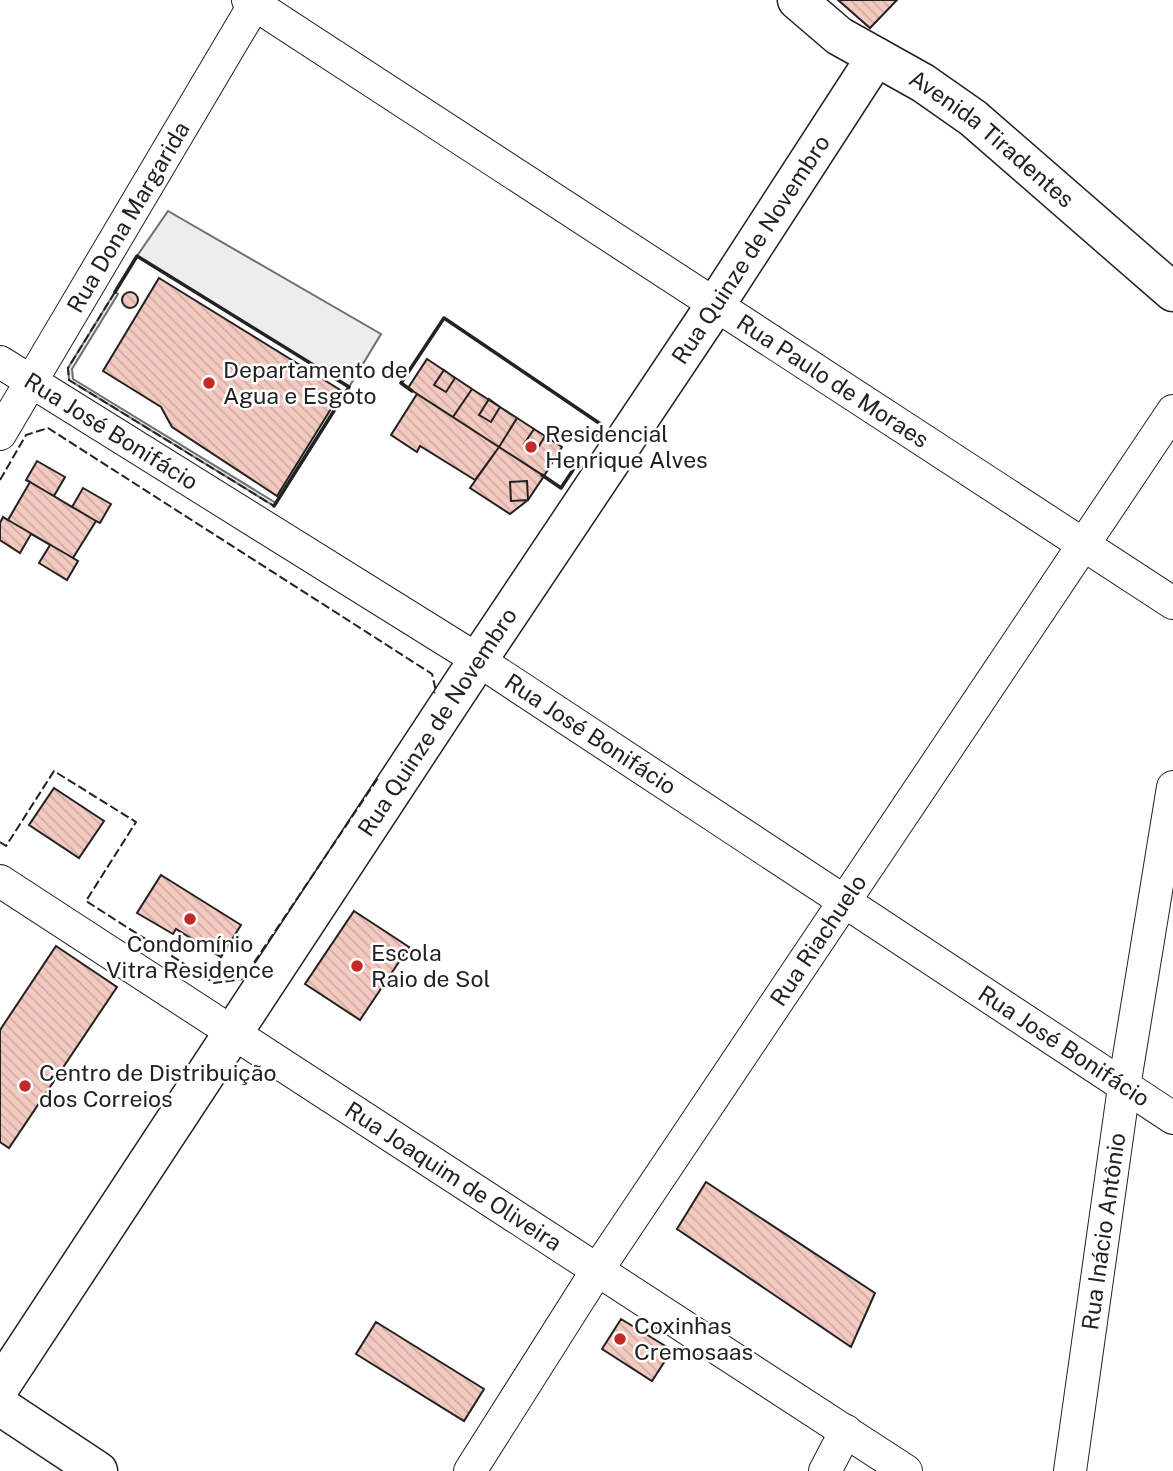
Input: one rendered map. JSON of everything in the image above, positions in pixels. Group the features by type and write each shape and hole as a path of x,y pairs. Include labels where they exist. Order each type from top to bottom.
{"main road":[{"name":"Avenida Tiradentes","path":"797,0 839,36 923,83 973,118 1173,292"},
{"name":"Rua Quinze de Novembro","path":"0,1387 478,660 716,304 876,57"},
{"path":"0,1406 98,1471"}],"street":[{"name":"Rua Paulo de Moraes","path":"253,1 1173,603"},
{"name":"Rua Dona Margarida","path":"0,434 253,1"},
{"name":"Rua José Bonifácio","path":"0,362 478,660 1173,1118"},
{"name":"Rua Riachuelo","path":"470,1471 598,1269 1173,411"},
{"name":"Rua Inácio Antônio","path":"1070,1471 1124,1087 1173,787"},
{"name":"Rua Joaquim de Oliveira","path":"0,881 906,1471"},
{"path":"825,1471 846,1431"}],"green space":[{"path":"115,292 118,294 72,369 73,379 276,503 274,506 69,380 68,368"}],"shaded area":[{"path":"168,211 381,334 349,387 137,256"}],"building":[{"path":"838,0 897,0 870,28"},
{"path":"159,278 342,391 277,496 172,427 161,407 103,371"},
{"path":"130,292 138,300 130,308 122,300"},
{"path":"427,359 472,389 453,417 408,388"},
{"path":"444,370 455,378 446,392 434,385"},
{"path":"472,389 517,418 499,447 453,417"},
{"path":"417,394 499,447 475,480 420,446 417,452 391,435"},
{"path":"489,399 500,407 491,422 479,415"},
{"name":"Residencial Henrique Alves","path":"517,418 562,447 544,476 499,447"},
{"path":"534,429 545,436 536,451 524,444"},
{"path":"499,447 544,476 528,500 510,514 470,488"},
{"path":"37,461 65,477 54,496 72,507 83,488 111,504 100,523 96,521 73,558 78,561 67,580 39,563 50,545 31,534 20,553 0,540 0,523 3,517 8,520 30,482 26,480"},
{"path":"527,481 528,500 511,501 510,482"},
{"path":"30,482 96,521 73,558 8,520"},
{"path":"54,788 104,821 79,858 29,825"},
{"name":"Condomínio Vitra Residence","path":"161,875 241,925 221,957 176,929 173,934 137,913"},
{"name":"Escola Raio de Sol","path":"354,911 409,947 360,1020 305,984"},
{"name":"Centro de Distribuição dos Correios","path":"56,946 117,987 9,1148 0,1142 0,1030"},
{"path":"706,1182 875,1293 851,1347 677,1229"},
{"path":"621,1319 672,1350 652,1381 602,1349"},
{"path":"376,1322 484,1389 464,1421 356,1354"}],"fence":[{"path":"115,292 68,368 69,380 274,506"},
{"path":"0,480 26,435 48,428 432,674 436,691 434,693"},
{"path":"0,842 6,846 54,771 136,822 86,901 214,983 243,979 378,778"}],"wall":[{"path":"115,292 137,256 349,387 274,506"},
{"path":"412,391 401,383 444,318 602,425 594,437"},
{"path":"542,475 561,488 573,470"}],"place":[{"name":"Departamento de Agua e Esgoto","path":"209,383"},
{"name":"Residencial Henrique Alves","path":"531,447"},
{"name":"Condomínio Vitra Residence","path":"190,919"},
{"name":"Escola Raio de Sol","path":"357,966"},
{"name":"Centro de Distribuição dos Correios","path":"25,1086"},
{"name":"Coxinhas Cremosaas","path":"620,1339"}]}
